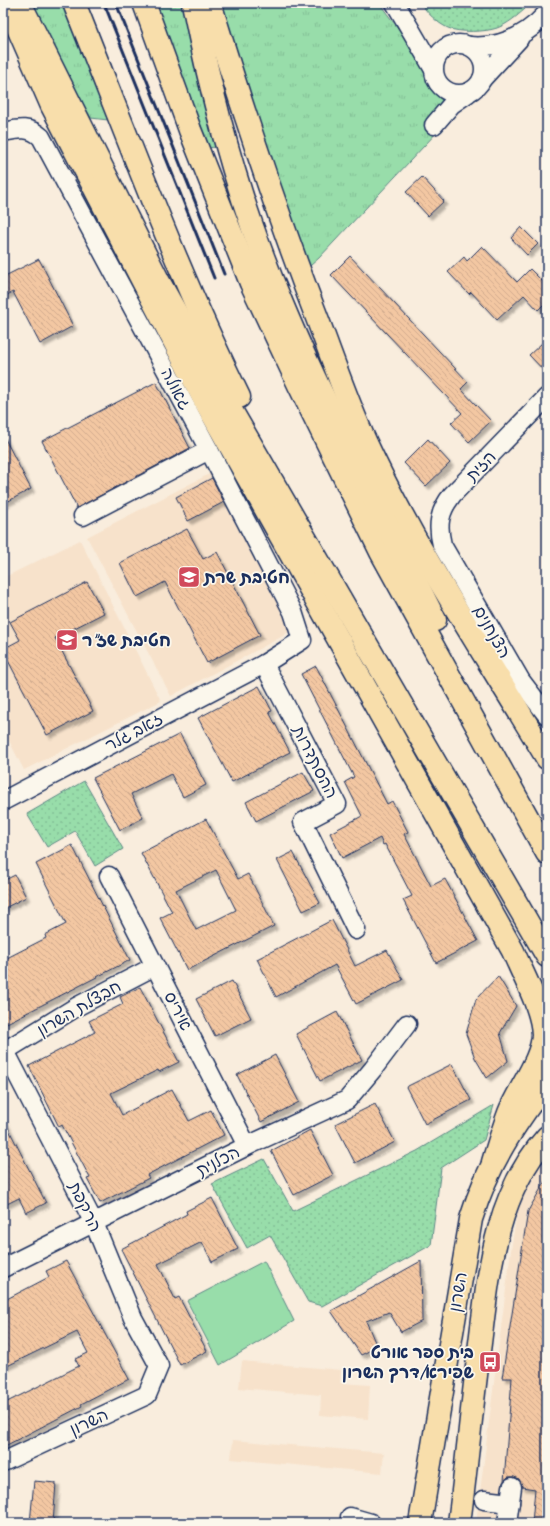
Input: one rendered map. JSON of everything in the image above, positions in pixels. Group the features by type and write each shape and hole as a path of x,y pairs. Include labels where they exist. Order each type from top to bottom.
{"main road":[{"path":"7,3 52,106 205,401 513,951 539,1014 543,1035 538,1053 509,1114 493,1162"},
{"path":"20,3 158,280 321,566 547,956"},
{"path":"74,3 153,202 220,359 321,566"},
{"path":"144,3 190,130 257,298 381,552 547,853"},
{"path":"193,3 219,121 258,241 281,304 316,381 547,845"},
{"path":"210,3 256,151 285,235 366,442 389,491 428,561 547,758"},
{"path":"513,951 547,989"},
{"name":"השרון","path":"420,1523 468,1234 482,1184 513,1128 547,1081"},
{"name":"השרון","path":"459,1523 484,1306 498,1230 513,1190 521,1175 547,1136"},
{"path":"498,1230 527,1181 547,1158"}],"street":[{"path":"395,3 409,25 444,90 452,94 460,95 468,93"},
{"path":"482,79 484,65 481,57 461,45 445,47 439,53 435,75 437,106 434,125 452,104 475,88 526,32 547,13"},
{"path":"409,25 429,37 461,45 480,47 500,44 517,38 526,32"},
{"name":"גאולה","path":"3,132 23,128 34,131 41,137 209,450 293,612 302,640 264,664"},
{"name":"הזית","path":"442,545 438,523 446,504 547,397"},
{"path":"83,516 209,450"},
{"name":"הצנחנים","path":"442,545 521,681 547,715"},
{"name":"זאב גלר","path":"3,801 264,664"},
{"name":"ההסתדרות","path":"264,664 337,804 303,822 356,930"},
{"name":"איריס","path":"109,876 247,1146"},
{"name":"חבצלת השרון","path":"4,1052 78,1006 155,966"},
{"name":"הכלנית","path":"3,1268 247,1146 347,1100 371,1072 407,1024"},
{"name":"הרקפת","path":"4,1052 94,1223 133,1318 159,1366"},
{"name":"השרון","path":"3,1462 148,1395 159,1366"},
{"path":"484,1500 511,1495 507,1523"}],"shaded area":[{"name":"חטיבת שרת","path":"217,470 296,626 283,636 171,696 87,537"},
{"name":"חטיבת שז\"ר","path":"80,540 161,701 24,770 3,729 3,578"},
{"path":"547,1135 547,1523 476,1523 511,1250 523,1176"},
{"path":"242,1361 341,1370 340,1383 370,1385 368,1419 320,1415 321,1395 239,1388"},
{"path":"233,1440 384,1453 382,1473 231,1459"}],"green space":[{"path":"30,3 64,3 108,120 91,118 47,38"},
{"path":"154,3 183,3 199,86 217,147 206,148"},
{"path":"218,3 379,3 419,56 441,92 470,97 319,258 302,273"},
{"path":"421,3 519,3 525,9 509,22 497,28 465,31 453,30 444,26 426,10"},
{"path":"84,781 123,849 95,866 75,831 47,847 27,814"},
{"path":"494,1105 484,1140 441,1168 431,1245 322,1306 308,1302 270,1235 247,1248 212,1184 264,1159 293,1211 417,1151"},
{"path":"264,1261 294,1321 220,1365 187,1301"}],"building":[{"path":"422,177 444,201 428,216 406,192"},
{"path":"521,227 538,244 527,255 511,238"},
{"path":"482,246 517,282 530,269 547,286 547,301 538,310 524,295 497,320 471,292 469,294 448,272 464,257 467,261"},
{"path":"350,256 468,382 461,389 491,421 469,442 451,423 462,413 331,275"},
{"path":"39,259 73,326 40,344 13,292 3,297 3,277"},
{"path":"542,343 547,349 547,374 529,355"},
{"path":"156,382 190,448 77,508 42,441"},
{"path":"3,435 31,489 3,504"},
{"path":"428,439 450,463 426,486 404,463"},
{"path":"212,478 224,502 188,521 176,497"},
{"path":"187,529 203,559 217,552 260,635 207,663 165,582 137,597 120,563"},
{"path":"87,582 104,613 55,638 93,711 47,735 3,651 3,649 20,640 10,622"},
{"path":"316,666 387,804 392,801 408,832 404,834 431,886 445,879 478,941 436,963 403,900 412,896 385,844 383,845 380,838 342,858 330,833 362,816 345,782 354,777 301,674"},
{"path":"259,686 272,711 269,712 290,752 232,782 198,718"},
{"path":"180,734 206,785 183,797 171,774 131,794 143,818 120,830 93,778"},
{"path":"303,772 314,791 256,821 246,802"},
{"path":"206,819 238,879 248,874 274,926 187,970 160,918 172,912 141,853","holes":["216,870 236,910 196,930 176,890"]},
{"path":"72,845 130,960 3,1025 3,960 46,938 45,935 66,924 36,864"},
{"path":"293,852 320,903 303,911 277,860"},
{"path":"15,875 26,897 3,909 3,881"},
{"path":"332,920 355,966 387,950 403,980 356,1004 335,965 276,997 257,959"},
{"path":"498,976 516,1006 500,1033 508,1061 487,1078 475,1058 466,1034 476,999"},
{"path":"232,981 251,1018 215,1036 196,999"},
{"path":"140,987 179,1062 159,1072 158,1070 111,1093 122,1115 172,1089 189,1121 211,1110 224,1135 147,1175 149,1178 100,1203 87,1179 90,1178 62,1125 59,1127 29,1066 95,1032 89,1021 123,1004 120,997"},
{"path":"337,1012 362,1060 320,1081 296,1034"},
{"path":"275,1055 299,1102 261,1122 237,1075"},
{"path":"452,1064 471,1100 425,1124 406,1087"},
{"path":"375,1104 395,1142 355,1163 335,1124"},
{"path":"3,1118 46,1203 26,1213 19,1198 3,1206"},
{"path":"310,1130 333,1175 294,1195 271,1151"},
{"path":"547,1178 547,1277 544,1305 547,1305 547,1523 532,1523 535,1489 522,1487 519,1479 514,1477 508,1477 504,1481 512,1378 502,1378 528,1211"},
{"path":"212,1198 238,1249 212,1262 202,1242 158,1264 175,1299 179,1297 207,1351 180,1365 121,1249 187,1214 186,1211"},
{"path":"66,1261 129,1379 81,1404 82,1406 3,1447 3,1404 79,1366 75,1359 88,1353 77,1332 3,1368 3,1301 49,1277 46,1271"},
{"path":"421,1261 422,1321 401,1332 389,1312 366,1321 377,1347 361,1355 331,1311"},
{"path":"34,1481 56,1483 53,1523 30,1523"}],"railway":[{"path":"104,3 214,278"},
{"path":"116,3 224,274"}],"place":[{"name":"חטיבת שרת","path":"189,577"},
{"name":"חטיבת שז\"ר","path":"67,640"},
{"name":"בית ספר אורט שפירא/דרך השרון","path":"490,1362"}]}
